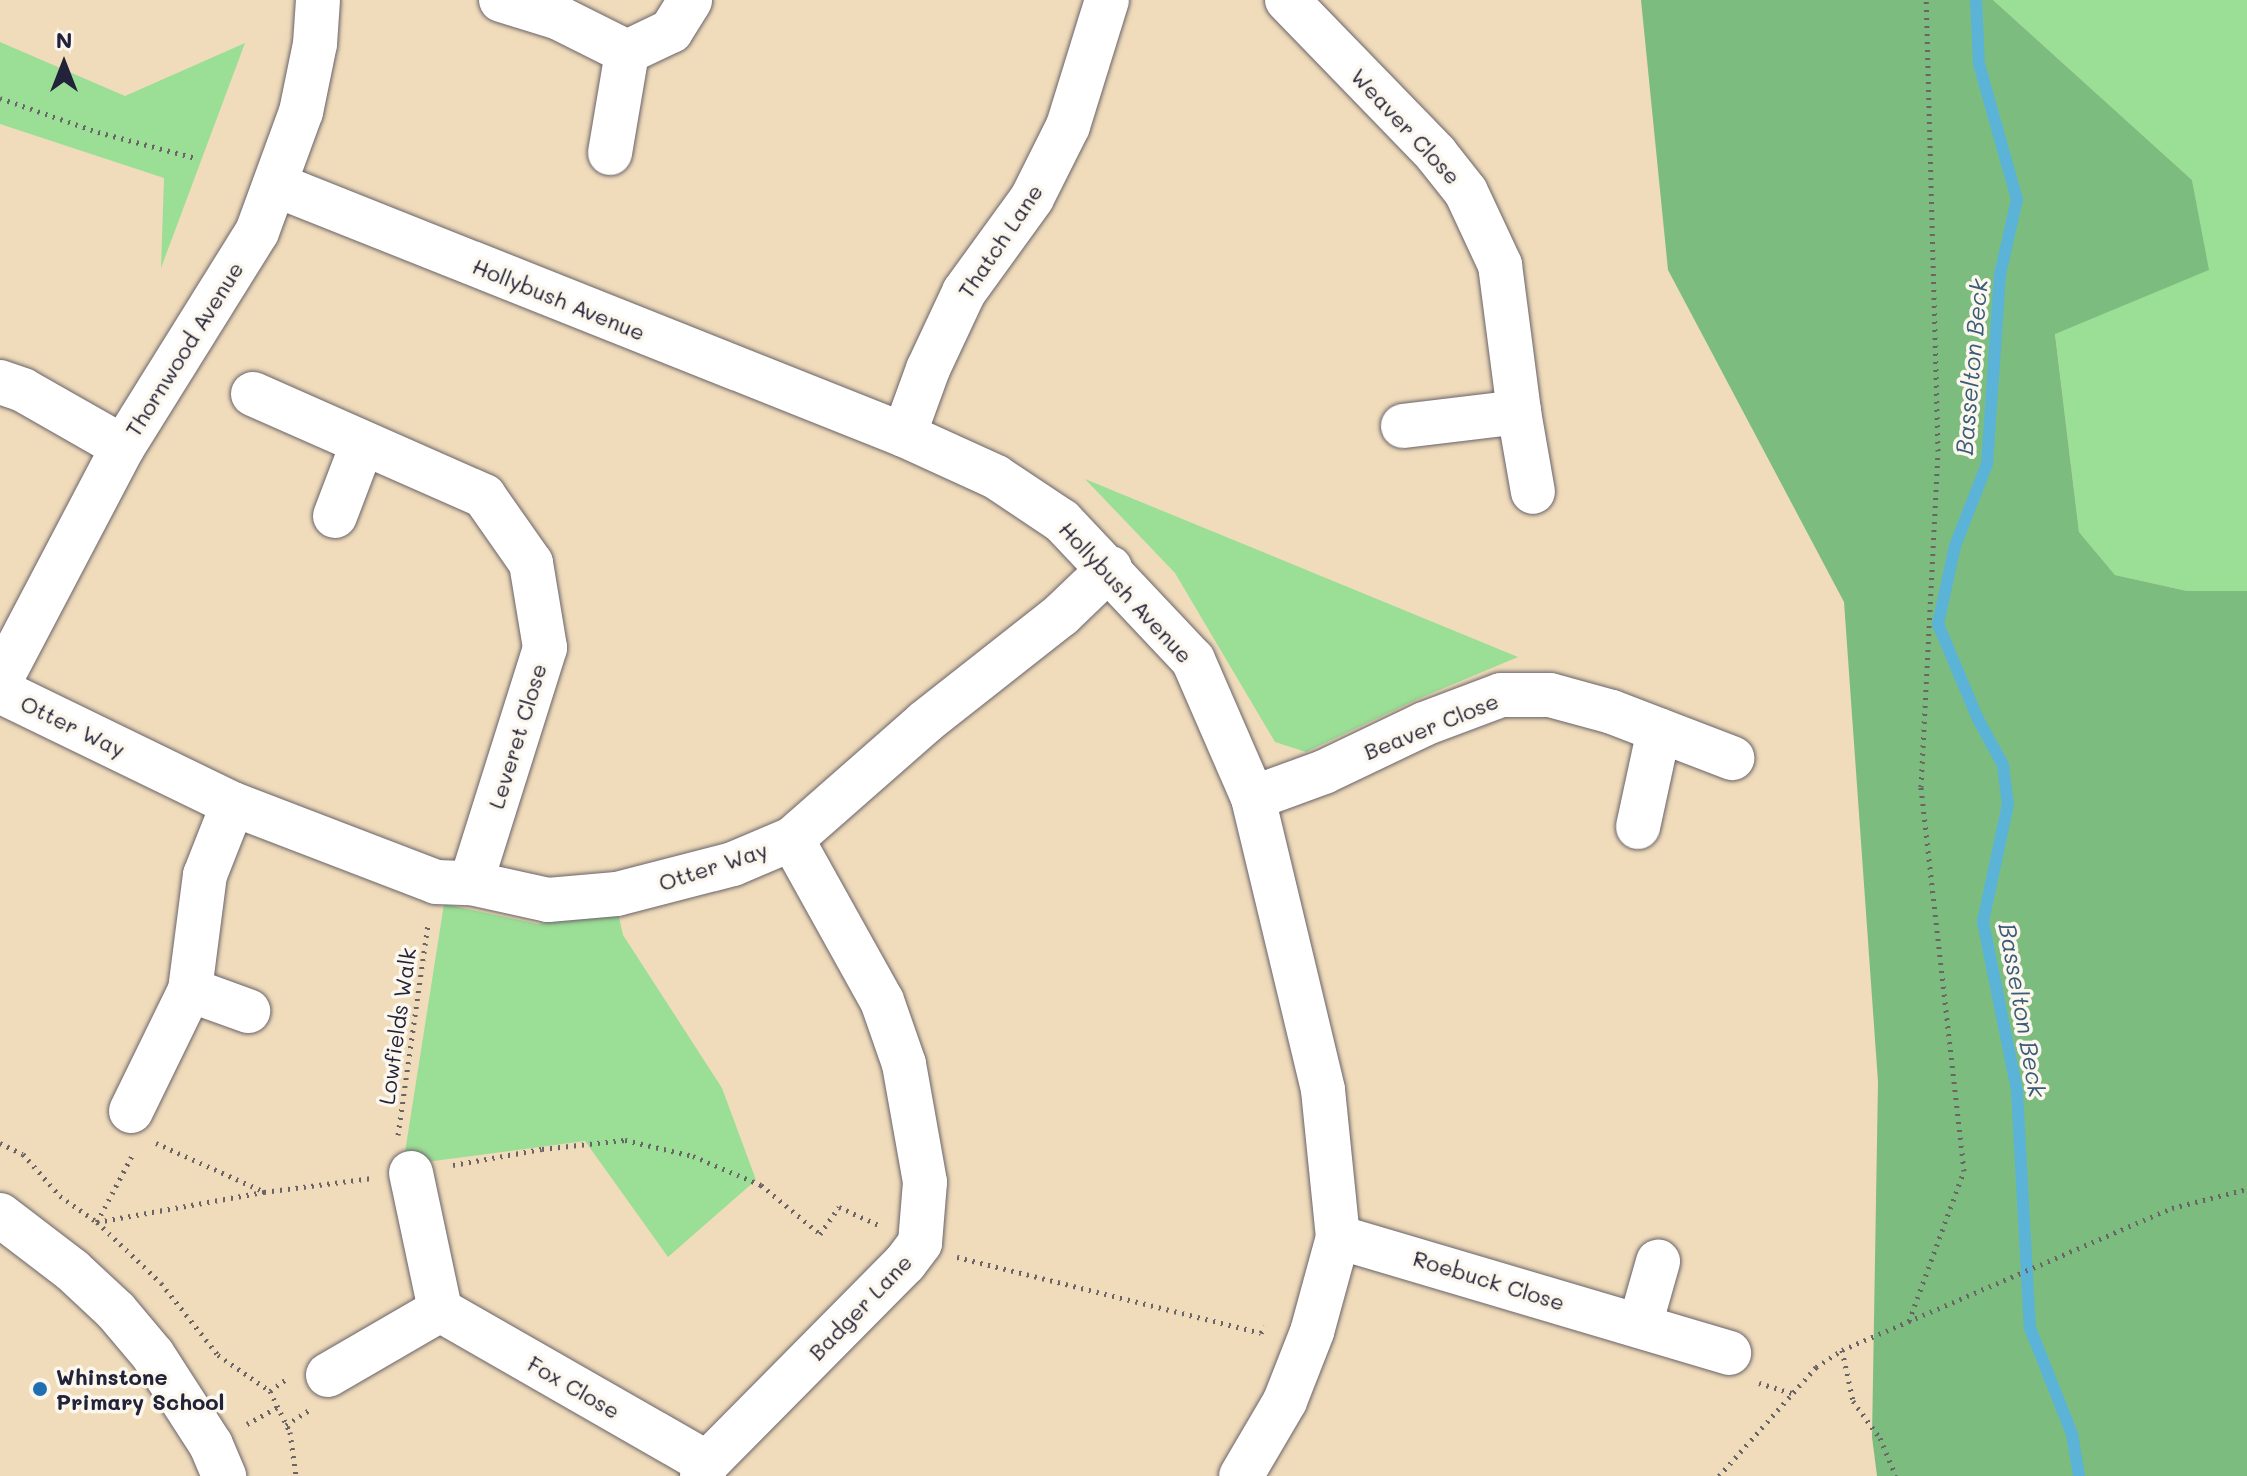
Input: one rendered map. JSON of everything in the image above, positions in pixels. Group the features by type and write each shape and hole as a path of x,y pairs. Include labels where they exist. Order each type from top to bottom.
{"street":[{"name":"Thornwood Avenue","path":"0,681 123,447 257,232 301,112 315,44 318,0"},
{"path":"501,0 564,9 627,52"},
{"path":"627,52 671,31 690,0"},
{"name":"Thatch Lane","path":"904,435 928,369 964,292 1032,198 1068,126 1107,0"},
{"name":"Weaver Close","path":"1287,0 1436,154 1466,192 1500,265 1533,492"},
{"path":"610,153 627,52"},
{"name":"Hollybush Avenue","path":"276,185 904,435 996,477 1062,521 1110,568 1193,660 1253,798 1323,1090 1338,1237 1312,1332 1285,1401 1241,1476"},
{"path":"0,382 23,390 123,447"},
{"name":"Leveret Close","path":"253,394 362,445 484,496 531,563 545,648 454,882"},
{"path":"1403,426 1519,412"},
{"path":"335,516 362,445"},
{"name":"Otter Way","path":"0,691 233,804 454,882 548,900 617,894 733,864 792,839 925,722 1061,615 1110,568"},
{"name":"Beaver Close","path":"1253,798 1324,772 1424,724 1501,695 1550,695 1612,712 1732,758"},
{"path":"1638,827 1659,730"},
{"path":"136,1132 190,990 205,875 233,804"},
{"name":"Badger Lane","path":"705,1470 905,1263 920,1243 925,1182 904,1064 882,1001 792,839"},
{"path":"190,990 248,1011"},
{"path":"328,1375 440,1310 401,1174"},
{"path":"0,1215 72,1270 116,1311 169,1381 211,1445 224,1476"},
{"name":"Roebuck Close","path":"1338,1237 1729,1353"},
{"path":"1640,1325 1658,1262"},
{"name":"Fox Close","path":"440,1310 705,1470"}],"path":[{"path":"1909,1321 1964,1171 1921,787 1938,451 1926,0"},
{"path":"0,98 98,132 196,158"},
{"name":"Lowfields Walk","path":"401,1174 454,882"},
{"path":"264,1192 136,1132 97,1222 264,1192 401,1174 542,1149 625,1140 693,1156 761,1185 820,1234 839,1207 944,1254 1261,1333 1270,1316 1312,1332"},
{"path":"1719,1476 1816,1367 1842,1350 2172,1208 2247,1189"},
{"path":"1842,1350 1853,1401 1880,1438 1896,1476"}],"green space":[{"path":"1641,0 1993,0 2192,180 2209,270 2055,334 2079,532 2115,575 2187,591 2247,591 2247,1476 1877,1476 1872,1437 1878,1082 1844,602 1668,270"},
{"path":"1993,0 2247,0 2247,591 2187,591 2115,575 2079,532 2055,333 2208,270 2192,180"},
{"path":"0,42 125,96 245,43 161,268 164,178 0,124"},
{"path":"1085,479 1518,657 1418,699 1306,752 1275,742 1175,573"},
{"path":"444,904 538,924 617,908 623,935 722,1088 756,1180 668,1257 585,1141 403,1165"}],"waterway":[{"name":"Basselton Beck","path":"1976,0 1979,64 2017,199 2000,275 1987,464 1955,546 1938,624 1978,719 2003,765 2008,804 1983,922 2017,1091 2030,1328 2072,1434 2079,1476"}],"place":[{"name":"Whinstone Primary School","path":"40,1389"}]}
